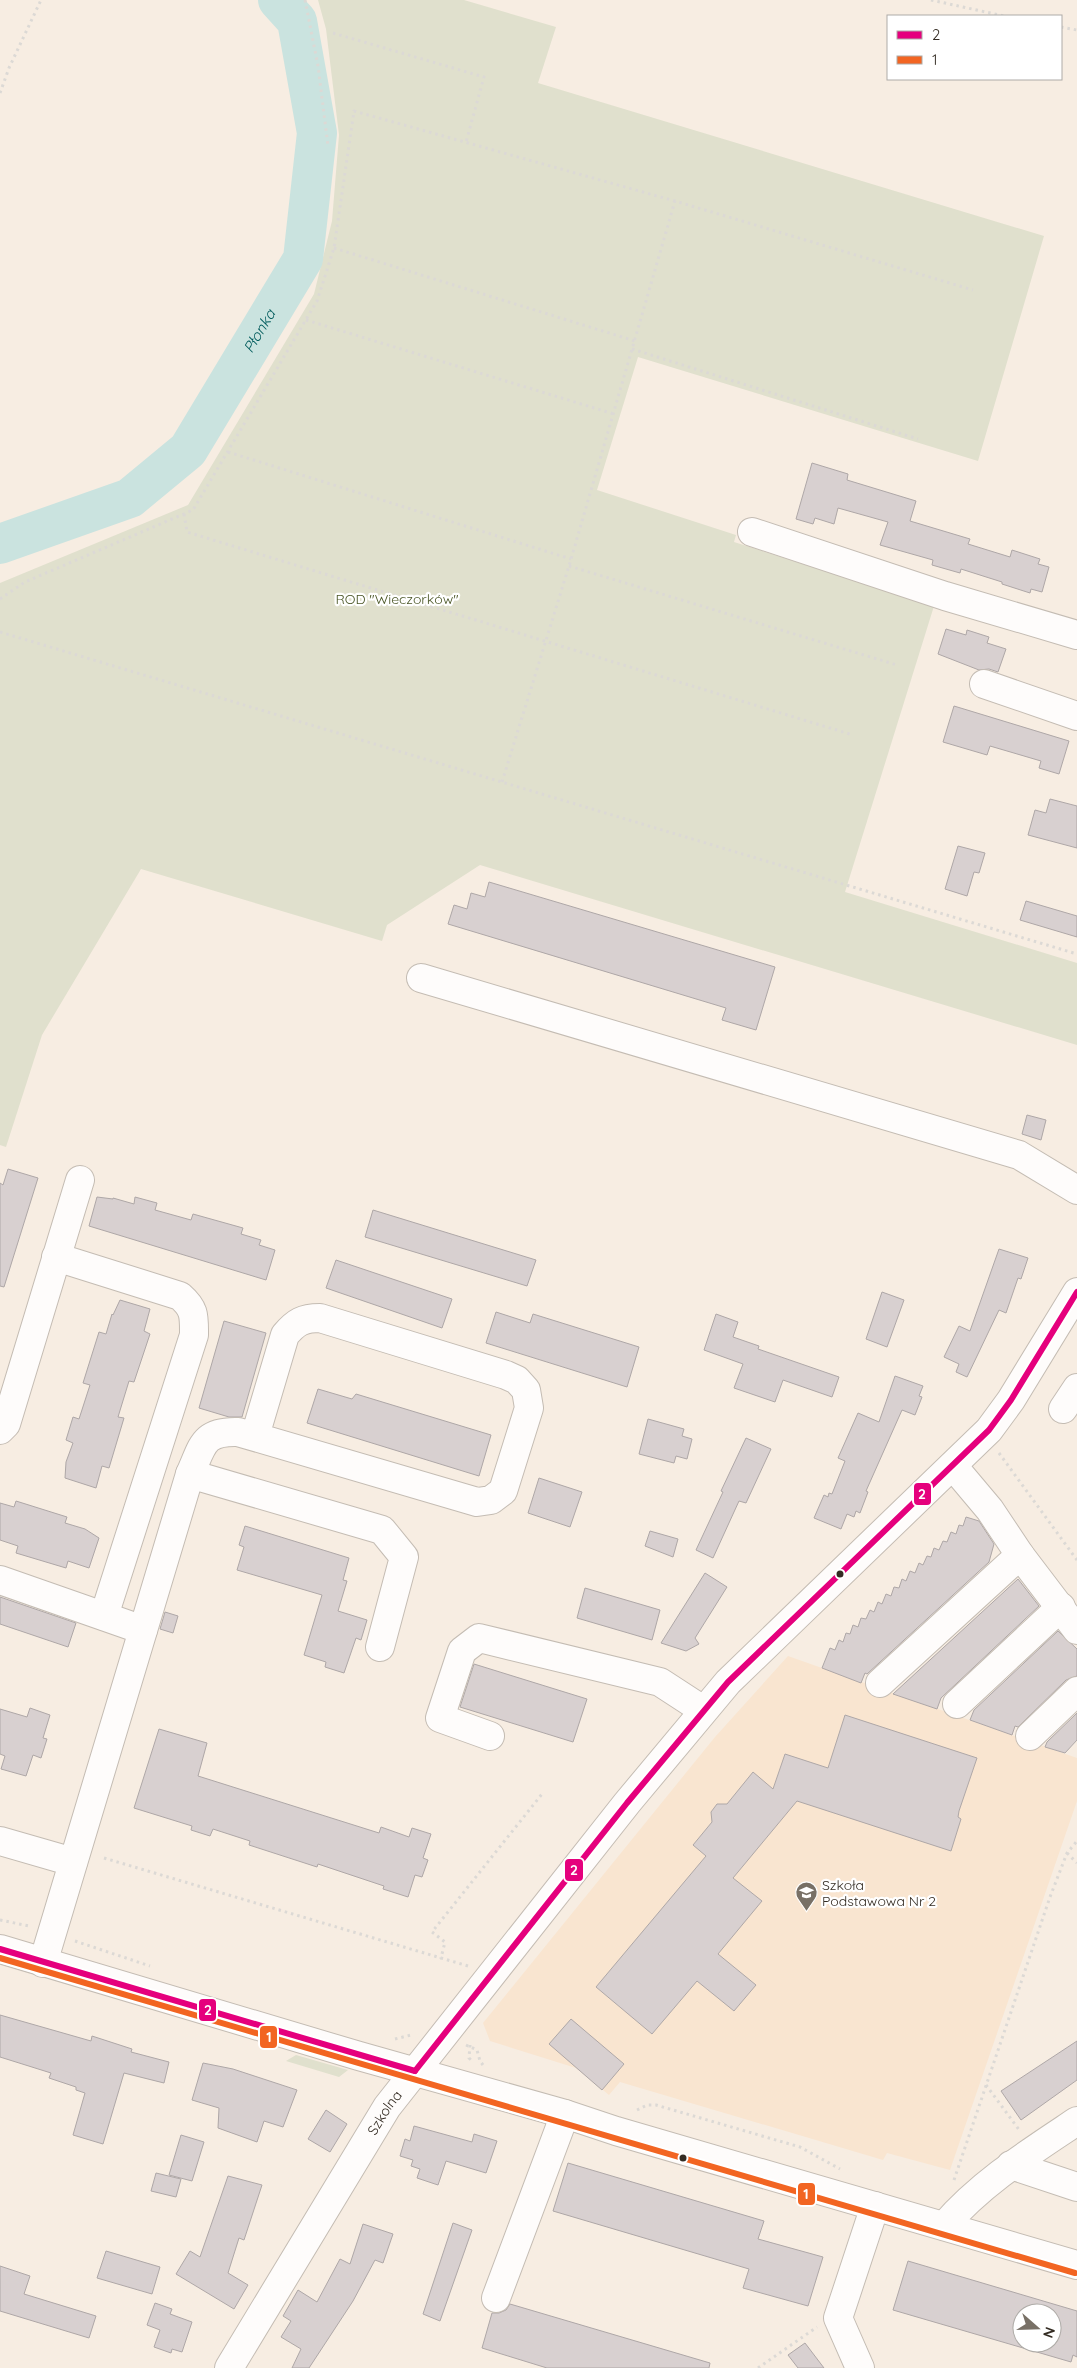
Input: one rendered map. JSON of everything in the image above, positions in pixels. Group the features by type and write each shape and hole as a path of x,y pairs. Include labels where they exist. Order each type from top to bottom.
{"street":[{"path":"752,532 945,596 1077,636"},
{"path":"984,684 1077,716"},
{"path":"421,978 1019,1154 1077,1190"},
{"path":"0,1430 6,1424 80,1180"},
{"path":"56,1257 180,1296 190,1304 194,1316 194,1335 104,1616"},
{"name":"Szkolna","path":"229,2368 386,2107 442,2035 703,1710 728,1682 989,1430 1011,1400 1077,1292"},
{"path":"43,1963 190,1474 201,1447 208,1437 223,1432 238,1432 255,1436 477,1502 491,1500 503,1491 529,1408 526,1390 517,1380 506,1375 320,1318 306,1318 294,1324 285,1335 255,1436"},
{"path":"953,1466 990,1510 1020,1555 1077,1630"},
{"path":"190,1474 382,1530 404,1557 380,1647"},
{"path":"880,1684 1020,1555"},
{"path":"0,1580 143,1630"},
{"path":"957,1704 1061,1607"},
{"path":"490,1736 440,1718 462,1651 479,1638 660,1682 703,1710"},
{"path":"1030,1736 1077,1691"},
{"path":"0,1841 73,1862"},
{"path":"0,1949 1077,2265"},
{"path":"496,2298 566,2114"},
{"path":"944,2226 964,2203 1011,2165 1077,2121"},
{"path":"1011,2165 1077,2187"},
{"path":"860,2368 838,2318 875,2206"}],"path":[{"path":"0,93 9,68 41,0"},
{"path":"305,0 318,66 328,146"},
{"path":"931,0 999,15"},
{"path":"1062,27 1077,30"},
{"path":"333,33 484,77 466,142"},
{"path":"0,599 25,582 193,510 317,301 334,248 354,111 675,201 973,290"},
{"path":"502,782 569,566 675,201"},
{"path":"334,248 635,341"},
{"path":"306,320 614,414"},
{"path":"632,349 918,439"},
{"path":"228,452 571,559"},
{"path":"184,514 187,532 853,735"},
{"path":"569,566 897,665"},
{"path":"0,632 868,894 1077,954"},
{"path":"994,1447 1077,1560"},
{"path":"441,1958 445,1942 432,1932 542,1794"},
{"path":"951,2188 1067,1853 1077,1841"},
{"path":"1067,1853 1077,1863"},
{"path":"104,1858 474,1968"},
{"path":"0,1920 52,1933 158,1968"},
{"path":"391,2038 402,2038 422,2027 474,2048 477,2050 482,2064 493,2068"},
{"path":"986,2085 1021,2132"},
{"path":"634,2111 651,2104 800,2146 845,2172"},
{"path":"758,2368 810,2330 838,2318"}],"shaded area":[{"name":"Szkoła Podstawowa Nr 2","path":"788,1656 1077,1758 1077,1801 950,2170 887,2153 883,2160 620,2082 609,2095 576,2068 490,2041 483,2023 715,1737"}],"green space":[{"name":"ROD \"Wieczorków\"","path":"318,0 464,0 556,27 538,83 1044,236 978,461 638,357 597,490 736,535 734,542 934,606 845,892 1077,963 1077,1045 480,865 387,925 382,941 141,869 42,1035 6,1147 0,1145 0,583 188,505 314,294 332,221 339,135 326,29"},
{"path":"296,2055 348,2070 339,2077 286,2061"}],"building":[{"path":"812,463 848,474 847,480 916,501 910,521 970,539 968,544 1010,557 1012,550 1040,559 1038,564 1049,567 1042,592 1031,589 1030,593 961,569 960,573 932,565 933,560 880,545 888,522 838,508 834,524 815,518 813,524 796,519"},
{"path":"946,629 966,635 967,630 989,637 987,643 1006,649 998,672 989,669 979,670 938,654"},
{"path":"954,706 1069,741 1059,774 1039,768 1041,761 990,746 987,755 943,742"},
{"path":"1050,799 1077,806 1077,848 1028,835 1035,810 1046,813"},
{"path":"958,846 985,853 979,873 974,872 967,896 945,889"},
{"path":"489,882 775,967 756,1030 722,1020 726,1008 448,924 454,905 467,909 471,893 485,897"},
{"path":"1026,901 1077,916 1077,937 1020,920"},
{"path":"1027,1115 1046,1120 1041,1140 1022,1134"},
{"path":"8,1169 38,1178 4,1287 0,1286 0,1183 3,1185"},
{"path":"97,1197 113,1198 134,1204 135,1197 157,1203 155,1210 191,1220 193,1214 243,1228 241,1234 261,1240 259,1245 275,1250 266,1280 89,1226"},
{"path":"373,1210 536,1260 527,1286 365,1237"},
{"path":"999,1249 1028,1258 1021,1279 1018,1278 1006,1313 999,1310 967,1377 956,1372 959,1364 944,1357 959,1326 970,1331"},
{"path":"336,1260 452,1299 442,1328 326,1288"},
{"path":"882,1292 904,1300 887,1347 866,1339"},
{"path":"120,1300 150,1309 144,1331 150,1334 134,1382 129,1381 118,1417 124,1418 109,1468 102,1466 96,1488 65,1478 66,1462 73,1443 66,1440 73,1417 79,1419 90,1385 83,1383 99,1332 106,1334 112,1314"},
{"path":"496,1312 530,1323 533,1314 639,1347 627,1387 486,1343"},
{"path":"716,1314 738,1322 733,1337 759,1346 758,1349 839,1377 832,1397 783,1380 775,1402 734,1388 743,1364 704,1350"},
{"path":"224,1321 266,1333 242,1417 229,1417 199,1408"},
{"path":"895,1376 923,1386 919,1396 922,1397 915,1415 902,1410 866,1491 868,1492 860,1513 856,1511 854,1517 847,1514 841,1529 814,1518 824,1495 828,1497 829,1493 832,1494 845,1461 838,1458 858,1413 879,1422"},
{"path":"318,1389 352,1399 356,1394 491,1435 479,1476 307,1423"},
{"path":"648,1419 684,1429 682,1436 692,1439 687,1459 676,1456 674,1463 639,1454"},
{"path":"746,1438 771,1449 746,1503 739,1501 713,1558 696,1550"},
{"path":"539,1478 582,1492 570,1527 528,1513"},
{"path":"16,1501 67,1517 65,1523 85,1529 99,1538 89,1568 68,1561 66,1568 16,1553 18,1546 0,1540 0,1503 14,1507"},
{"path":"966,1517 979,1521 994,1544 989,1562 867,1674 865,1673 861,1683 822,1668 830,1648 835,1650 839,1640 843,1642 846,1633 850,1634 853,1625 858,1627 861,1618 866,1619 870,1610 874,1612 878,1602 882,1604 886,1594 891,1596 894,1587 899,1588 902,1579 906,1581 910,1571 915,1573 919,1563 923,1565 927,1556 931,1557 934,1548 939,1550 943,1541 947,1542 951,1532 956,1534 959,1525 963,1526"},
{"path":"245,1526 349,1558 343,1580 347,1581 338,1611 367,1620 361,1640 356,1638 344,1673 325,1667 326,1662 304,1655 322,1595 237,1570 244,1547 239,1545"},
{"path":"650,1531 678,1539 673,1557 645,1546"},
{"path":"705,1573 727,1587 695,1638 699,1644 686,1651 661,1643"},
{"path":"1018,1579 1039,1606 941,1698 937,1709 893,1694"},
{"path":"585,1588 660,1610 652,1640 577,1618"},
{"path":"0,1597 76,1623 68,1647 0,1624"},
{"path":"165,1612 178,1616 173,1633 160,1629"},
{"path":"1058,1631 1077,1649 1077,1676 1066,1680 1018,1727 1015,1726 1012,1735 970,1720 974,1710"},
{"path":"474,1664 587,1699 573,1742 460,1707"},
{"path":"30,1708 50,1715 43,1738 47,1739 41,1758 33,1755 26,1776 1,1769 5,1756 0,1754 0,1709 27,1717"},
{"path":"1077,1713 1077,1740 1065,1753 1045,1747 1047,1742"},
{"path":"845,1715 977,1758 959,1811 958,1817 961,1819 951,1851 797,1801 733,1878 762,1901 718,1954 756,1985 734,2011 697,1981 652,2034 596,1987 706,1856 693,1845 712,1822 711,1812 717,1804 727,1804 753,1772 773,1789 785,1754 828,1768"},
{"path":"159,1729 207,1743 198,1776 379,1833 381,1827 409,1837 412,1828 431,1834 423,1858 428,1860 422,1877 415,1875 408,1897 383,1889 384,1886 318,1864 317,1867 249,1845 250,1841 213,1829 210,1836 191,1830 192,1826 134,1808"},
{"path":"0,2015 91,2041 92,2036 132,2049 131,2052 169,2062 164,2083 124,2073 103,2144 73,2135 85,2093 76,2090 76,2087 49,2078 51,2073 0,2057"},
{"path":"571,2019 624,2064 602,2090 549,2044"},
{"path":"1077,2041 1077,2080 1021,2120 1001,2091"},
{"path":"203,2063 233,2069 297,2090 283,2127 264,2121 257,2142 218,2128 219,2108 192,2100"},
{"path":"326,2110 347,2124 330,2152 308,2139"},
{"path":"414,2126 472,2142 474,2134 497,2141 486,2173 446,2161 438,2185 417,2178 420,2169 411,2166 413,2160 400,2156 405,2139 410,2141"},
{"path":"181,2135 204,2142 192,2181 169,2175"},
{"path":"568,2163 764,2221 758,2239 823,2257 808,2306 743,2288 749,2269 553,2211"},
{"path":"156,2173 181,2179 176,2197 151,2191"},
{"path":"228,2176 262,2185 244,2240 239,2238 228,2273 248,2285 234,2309 176,2274 190,2251 200,2257"},
{"path":"453,2223 472,2230 440,2321 423,2314"},
{"path":"363,2224 393,2234 383,2263 375,2260 353,2301 309,2368 292,2368 301,2349 281,2337 291,2321 283,2316 298,2290 317,2302 340,2259 350,2264"},
{"path":"106,2251 160,2267 152,2294 97,2278"},
{"path":"908,2261 1050,2303 1012,2303 1012,2345 893,2310"},
{"path":"0,2266 30,2276 24,2294 96,2316 89,2338 0,2311"},
{"path":"155,2303 172,2309 170,2314 192,2322 182,2352 172,2349 171,2353 154,2347 160,2330 147,2325"},
{"path":"510,2304 710,2363 709,2368 547,2368 482,2348 492,2313 506,2310"},
{"path":"1062,2307 1077,2311 1077,2357 1073,2355 1071,2362 1040,2353 1062,2353"},
{"path":"805,2343 824,2368 798,2368 788,2355"}],"waterway":[{"name":"Płonka","path":"0,544 130,498 188,450 303,259 317,133 297,21 278,0"}],"transit line":[{"name":"2","path":"415,2071 627,1803 728,1682 989,1430 1011,1400 1077,1292"},
{"name":"2","path":"0,1949 415,2071"},
{"name":"1","path":"0,1958 1075,2273"}],"place":[{"name":"Szkoła Podstawowa Nr 2","path":"806,1912"}]}
